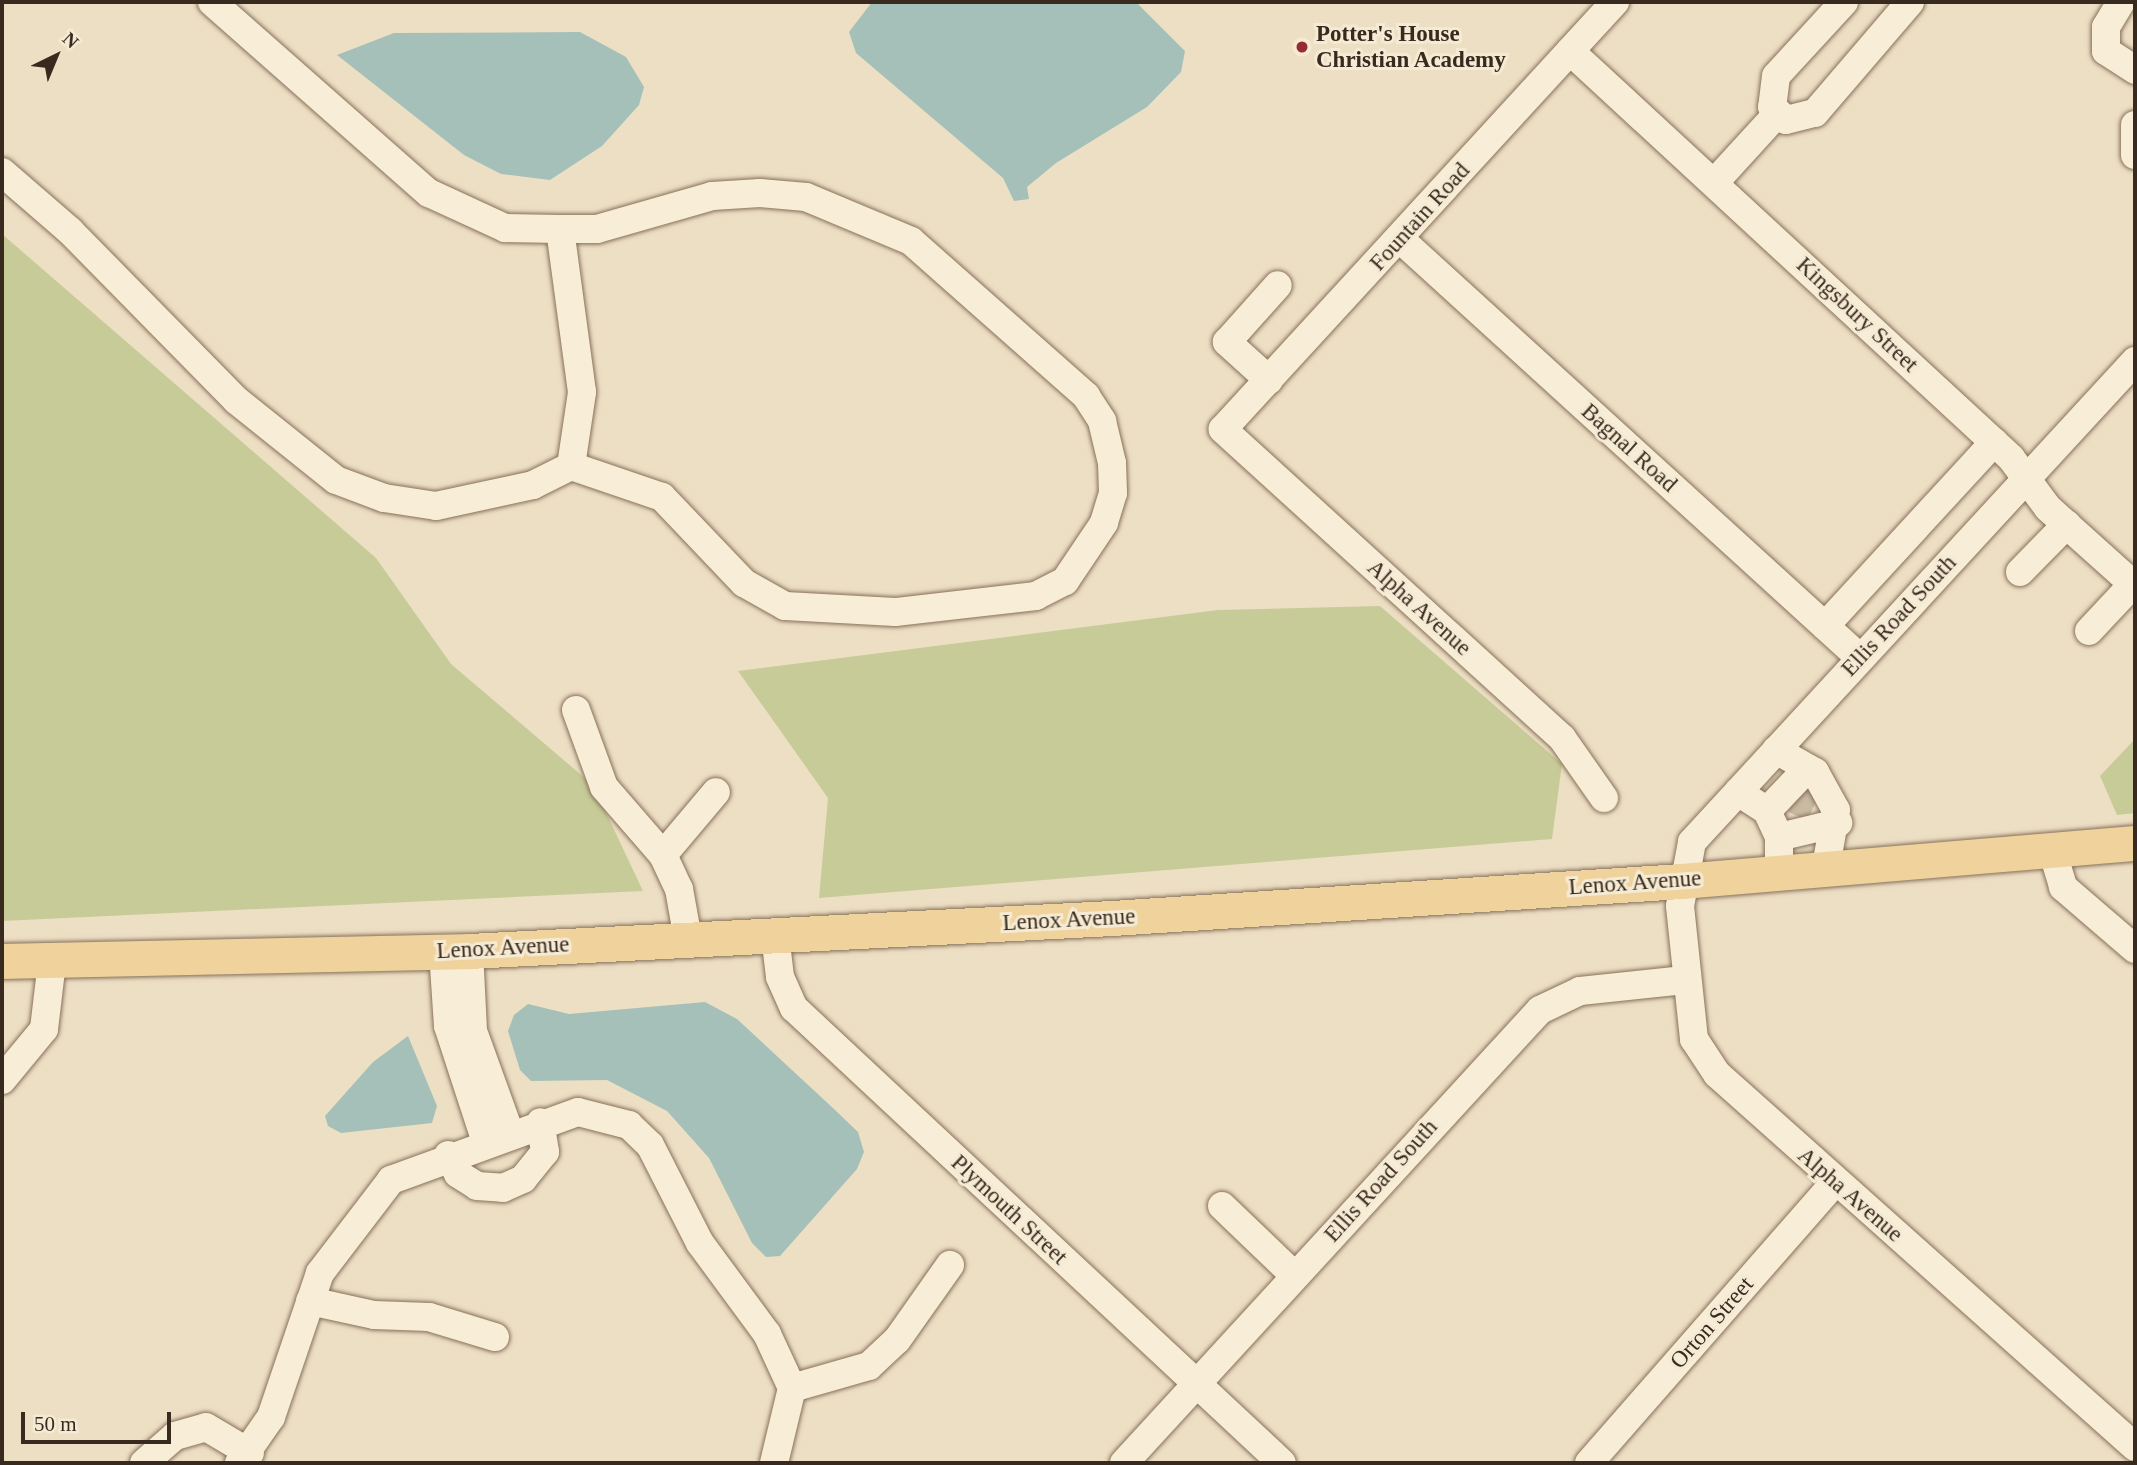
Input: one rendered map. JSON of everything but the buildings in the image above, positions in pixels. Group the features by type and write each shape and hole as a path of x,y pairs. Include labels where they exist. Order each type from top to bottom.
{"main road":[{"name":"Lenox Avenue","path":"2,961 52,962 456,951 688,939 1681,881 2135,843"}],"street":[{"path":"2,172 70,231 236,400 336,480 384,498 436,506 510,492 571,466 662,497 744,583 785,606 829,613 1036,596 1065,581 1083,558 1113,493 1102,421 1086,396 911,241 806,197 760,193 712,196 597,229 505,228 429,193 212,2"},
{"name":"Fountain Road","path":"1223,429 1615,2"},
{"path":"1844,2 1776,76 1772,107 1786,120 1815,113 1910,2"},
{"path":"2121,2 2106,27 2106,51 2135,69"},
{"name":"Kingsbury Street","path":"1570,51 1994,442 2030,477 2067,524 2134,585"},
{"path":"1714,183 1778,113"},
{"path":"2135,125 2135,155"},
{"path":"560,229 582,392 571,466"},
{"name":"Bagnal Road","path":"1400,239 1859,657"},
{"path":"1269,380 1227,342 1278,285"},
{"name":"Ellis Road South","path":"1681,881 1692,842 1859,657 2030,477 2135,361"},
{"name":"Alpha Avenue","path":"1223,429 1562,738 1604,798"},
{"path":"1825,626 1994,442"},
{"path":"2020,572 2067,524"},
{"path":"2089,631 2134,585"},
{"path":"576,710 604,787 663,855 679,888 688,939"},
{"path":"1776,750 1808,768"},
{"path":"1808,768 1803,810 1826,867"},
{"path":"1779,872 1779,837 1803,810 1808,768"},
{"path":"663,855 716,792"},
{"path":"1738,792 1803,810"},
{"path":"1779,837 1803,810"},
{"path":"2052,849 2063,887 2135,949"},
{"name":"Alpha Avenue","path":"1681,881 1684,980 1694,1039 1717,1074 2135,1447"},
{"name":"Plymouth Street","path":"775,934 780,977 793,1009 1282,1463"},
{"path":"456,951 498,1138"},
{"path":"2,1080 44,1029 52,962"},
{"name":"Ellis Road South","path":"1124,1463 1540,1010 1580,991 1684,980"},
{"path":"144,1463 175,1436 206,1427 244,1458 271,1417 310,1301 334,1249 391,1180 448,1155 574,1112 602,1114 629,1125 650,1145 700,1243 767,1334 792,1388 774,1463"},
{"path":"448,1155 458,1174 477,1186 503,1188 523,1179 545,1152 540,1122"},
{"name":"Orton Street","path":"1589,1463 1835,1182"},
{"path":"1222,1206 1296,1276"},
{"path":"792,1388 869,1366 897,1340 950,1265"},
{"path":"310,1301 374,1315 429,1317 495,1337"}],"green space":[{"path":"2,234 376,558 451,664 593,785 643,891 2,921"},
{"path":"1380,606 1562,764 1552,839 819,898 828,798 738,671 1218,610"},
{"path":"2135,739 2135,813 2117,815 2100,776"}],"water":[{"path":"872,2 1136,2 1185,51 1181,72 1147,107 1056,163 1027,187 1029,199 1014,201 1003,178 856,53 849,32"},
{"path":"580,32 626,57 644,87 639,105 602,146 550,180 501,174 464,155 337,55 394,33"},
{"path":"705,1002 737,1019 834,1109 858,1132 864,1152 857,1169 780,1256 766,1257 752,1243 709,1158 667,1111 607,1080 531,1081 520,1070 508,1031 514,1015 528,1004 569,1014"},
{"path":"408,1036 437,1106 432,1123 341,1133 328,1126 325,1116 373,1062"}],"tunnel":[{"path":"1794,799 1813,808"}],"place":[{"name":"Potter's House Christian Academy","path":"1302,47"}]}
